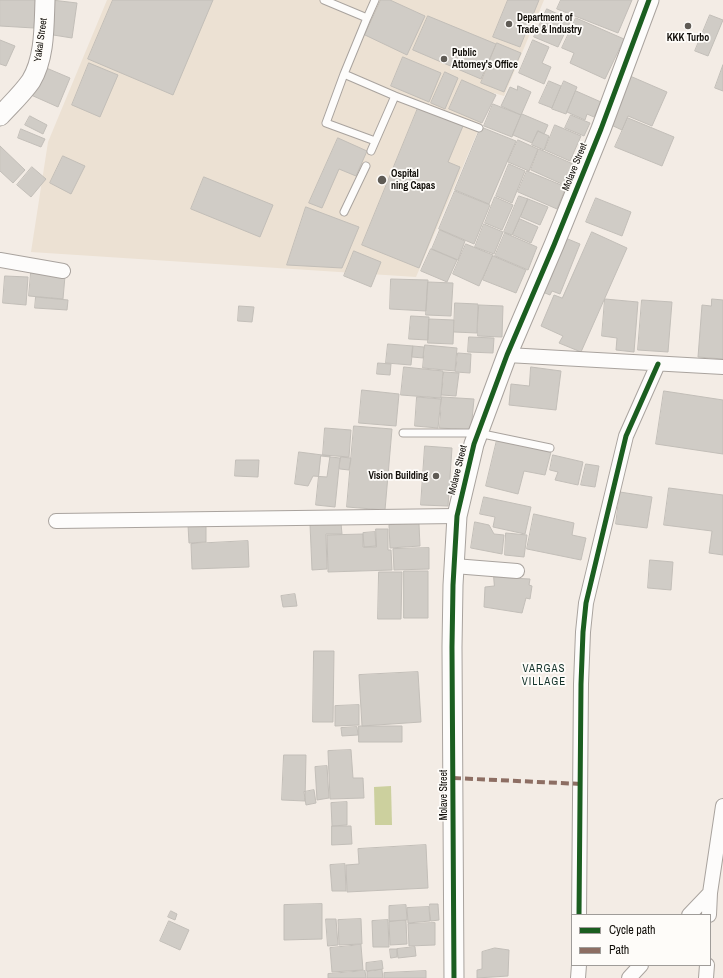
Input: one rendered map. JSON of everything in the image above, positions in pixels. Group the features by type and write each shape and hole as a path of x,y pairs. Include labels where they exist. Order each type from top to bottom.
{"street":[{"name":"Yakal Street","path":"0,116 32,80 38,64 42,43 46,0"},
{"name":"Molave Street","path":"454,978 452,733 454,566 457,516 467,470 478,433 507,355 554,245 649,0"},
{"path":"0,260 63,271"},
{"path":"507,355 723,367"},
{"path":"579,914 581,684 583,632 586,603 626,436 658,364"},
{"path":"56,521 457,516"},
{"path":"454,566 517,571"},
{"path":"709,914 710,893 723,806"},
{"path":"690,914 710,893"},
{"path":"578,978 579,966"},
{"path":"629,978 640,966"},
{"path":"706,978 707,966"}],"lane":[{"path":"324,0 366,18"},
{"path":"375,0 366,18 326,122 375,141"},
{"path":"344,74 395,96 479,128"},
{"path":"371,151 395,96"},
{"path":"344,212 366,166"},
{"path":"403,433 478,433 550,448"}],"shaded area":[{"path":"107,0 544,0 504,96 494,93 416,277 31,252 48,142"},
{"path":"391,786 392,825 375,825 374,787"}],"building":[{"path":"0,0 36,0 34,28 0,26"},
{"path":"52,0 77,3 72,38 47,34"},
{"path":"113,0 213,0 173,95 88,59"},
{"path":"381,0 390,0 425,16 407,55 365,35"},
{"path":"508,0 539,0 520,47 493,37"},
{"path":"561,0 632,0 618,33 557,9"},
{"path":"547,9 571,20 558,47 534,37"},
{"path":"710,15 723,20 708,56 695,51"},
{"path":"428,16 496,44 481,79 413,50"},
{"path":"576,18 624,39 605,79 570,63 574,53 562,48"},
{"path":"0,40 15,46 6,66 0,64"},
{"path":"533,40 549,47 542,63 551,67 544,84 519,73"},
{"path":"497,43 521,53 504,92 481,83"},
{"path":"403,57 441,73 429,102 391,86"},
{"path":"89,63 118,75 100,117 72,105"},
{"path":"723,65 723,91 715,88"},
{"path":"44,67 70,78 58,107 31,95"},
{"path":"445,72 458,78 445,109 431,103"},
{"path":"630,76 667,92 652,126 628,116 622,130 609,124"},
{"path":"462,80 496,95 482,123 449,109"},
{"path":"549,81 561,86 552,108 539,103"},
{"path":"564,81 577,87 566,114 552,109"},
{"path":"518,86 531,92 521,115 501,106 510,87 517,90"},
{"path":"576,91 601,102 594,117 587,114 585,120 567,112"},
{"path":"493,104 521,115 512,137 484,126"},
{"path":"418,108 463,126 448,162 460,167 419,268 362,245"},
{"path":"522,114 548,125 544,134 538,131 532,143 513,135"},
{"path":"571,115 590,123 584,136 565,128"},
{"path":"30,116 47,125 43,134 25,125"},
{"path":"628,118 674,137 662,166 615,147"},
{"path":"555,125 581,136 570,161 545,150"},
{"path":"481,127 516,141 489,204 455,190"},
{"path":"21,129 45,139 41,147 18,138"},
{"path":"538,131 549,136 544,150 532,145"},
{"path":"338,138 367,151 356,176 339,169 322,208 309,203"},
{"path":"518,140 538,149 529,171 508,162"},
{"path":"0,146 25,170 13,183 0,171"},
{"path":"539,149 573,164 564,185 531,170"},
{"path":"63,156 85,166 71,194 50,183"},
{"path":"509,164 525,171 512,203 496,196"},
{"path":"32,167 46,179 31,197 17,185"},
{"path":"527,171 566,187 557,209 518,192"},
{"path":"204,177 273,205 260,237 191,209"},
{"path":"455,191 490,205 474,244 439,229"},
{"path":"519,196 528,199 512,235 504,232"},
{"path":"495,197 513,205 502,230 485,223"},
{"path":"596,198 631,212 622,236 586,222"},
{"path":"528,199 548,207 540,225 521,217"},
{"path":"306,207 359,227 342,268 287,265"},
{"path":"520,219 538,227 531,243 513,235"},
{"path":"484,224 503,232 494,254 475,247"},
{"path":"440,230 465,241 458,260 432,249"},
{"path":"592,232 627,248 581,352 559,343 563,336 541,326 554,295 562,298"},
{"path":"505,233 537,247 528,270 495,256"},
{"path":"563,237 580,244 560,294 552,291 550,295 540,291"},
{"path":"466,244 493,255 479,286 453,274"},
{"path":"431,249 457,260 447,282 421,271"},
{"path":"354,251 381,262 371,287 344,276"},
{"path":"493,256 526,270 516,293 483,280"},
{"path":"31,273 65,276 63,299 29,296"},
{"path":"5,276 28,277 26,305 3,303"},
{"path":"391,279 428,280 426,311 390,309"},
{"path":"428,282 453,283 451,316 426,315"},
{"path":"36,297 68,300 67,310 35,308"},
{"path":"605,299 638,302 634,352 616,350 617,338 602,336"},
{"path":"712,299 723,300 723,359 698,357 702,305 711,306"},
{"path":"642,300 672,302 668,352 638,350"},
{"path":"455,303 478,304 477,333 454,332"},
{"path":"479,305 503,306 502,337 478,336"},
{"path":"239,306 254,307 252,322 238,321"},
{"path":"411,316 429,317 428,340 409,339"},
{"path":"429,319 454,320 453,344 428,343"},
{"path":"469,337 494,338 493,353 468,352"},
{"path":"388,344 413,346 411,365 386,363"},
{"path":"425,345 457,348 455,371 423,368"},
{"path":"413,346 424,347 423,358 412,357"},
{"path":"458,353 471,354 470,373 456,372"},
{"path":"378,363 391,364 390,375 377,374"},
{"path":"404,367 443,371 441,398 401,395"},
{"path":"531,367 561,371 556,410 509,405 511,384 529,386"},
{"path":"444,372 459,373 456,396 442,395"},
{"path":"362,390 399,394 396,426 359,423"},
{"path":"664,391 723,400 723,454 656,444"},
{"path":"417,397 441,399 438,428 415,426"},
{"path":"442,397 474,399 471,430 440,428"},
{"path":"354,426 392,429 385,510 347,507"},
{"path":"325,428 351,430 349,457 323,455"},
{"path":"497,440 551,452 545,475 524,471 518,494 486,486"},
{"name":"Vision Building","path":"425,446 452,448 448,506 421,505"},
{"path":"299,452 330,456 327,477 313,476 308,486 295,484"},
{"path":"553,455 583,462 578,485 555,480 558,472 550,470"},
{"path":"321,456 340,458 335,507 316,505"},
{"path":"341,457 351,458 349,470 340,469"},
{"path":"236,460 259,460 258,477 235,476"},
{"path":"586,464 599,466 595,487 581,485"},
{"path":"669,488 723,495 723,555 709,553 712,531 664,525"},
{"path":"620,492 652,497 647,528 616,524"},
{"path":"484,497 531,507 525,534 493,527 495,517 480,514"},
{"path":"534,514 574,523 572,535 586,538 581,560 527,549"},
{"path":"475,522 489,525 494,534 504,535 502,554 471,548"},
{"path":"341,523 342,534 326,534 327,569 312,570 310,524"},
{"path":"206,524 206,542 189,543 188,525"},
{"path":"419,524 420,546 390,548 389,525"},
{"path":"376,529 388,529 388,550 391,550 392,570 328,572 327,535 363,534 363,547 376,547"},
{"path":"375,532 376,546 364,547 363,533"},
{"path":"506,533 527,535 524,557 505,555"},
{"path":"248,541 249,567 192,569 191,544"},
{"path":"429,548 429,569 394,570 393,549"},
{"path":"650,560 673,562 671,590 648,588"},
{"path":"404,571 428,571 428,618 404,618"},
{"path":"379,572 402,572 401,619 378,619"},
{"path":"494,577 530,579 529,585 532,586 530,599 526,598 522,613 484,607 485,587 494,586"},
{"path":"295,594 297,606 283,607 281,596"},
{"path":"314,651 334,651 333,722 313,722"},
{"path":"418,672 421,722 362,726 359,675"},
{"path":"359,705 359,725 335,726 335,706"},
{"path":"359,726 402,726 402,742 359,742"},
{"path":"357,727 358,735 342,736 341,728"},
{"path":"351,750 353,778 363,778 364,798 330,799 328,751"},
{"path":"284,755 306,755 305,801 282,800"},
{"path":"327,766 329,798 317,800 315,767"},
{"path":"314,790 316,803 306,805 304,792"},
{"path":"347,802 347,825 332,826 331,803"},
{"path":"332,826 351,826 352,844 332,845"},
{"path":"426,845 428,888 347,892 346,865 359,864 358,849"},
{"path":"345,864 346,891 332,891 330,865"},
{"path":"322,904 322,939 284,940 284,905"},
{"path":"430,904 438,904 439,920 431,921"},
{"path":"406,905 407,920 389,921 389,906"},
{"path":"429,907 430,921 408,923 407,908"},
{"path":"171,911 177,914 175,920 168,917"},
{"path":"326,919 336,919 338,945 328,946"},
{"path":"361,919 362,944 339,945 338,920"},
{"path":"388,920 389,947 373,947 372,921"},
{"path":"169,921 189,930 180,950 160,941"},
{"path":"406,921 407,944 390,945 389,922"},
{"path":"435,923 435,945 409,946 408,924"},
{"path":"361,945 363,970 332,972 330,948"},
{"path":"415,947 416,956 398,958 397,949"},
{"path":"495,948 509,950 508,976 477,978 477,970 482,969 482,952"},
{"path":"390,949 397,949 397,957 391,958"},
{"path":"382,961 383,969 366,971 366,963"},
{"path":"382,970 383,978 367,978 367,972"},
{"path":"365,971 366,978 328,978 328,974"},
{"path":"426,971 426,978 384,978 384,973"}],"marked path":[{"path":"453,778 581,784"}],"cycle path":[{"path":"454,978 452,647 453,585 457,516 474,444 507,355 601,129 649,0"},
{"path":"579,914 581,684 583,632 586,603 626,436 658,364"}],"place":[{"name":"Department of Trade & Industry","path":"509,24"},
{"name":"KKK Turbo","path":"688,26"},
{"name":"Public Attorney's Office","path":"444,59"},
{"name":"Ospital ning Capas","path":"382,180"},
{"name":"Vision Building","path":"436,476"}],"district":[{"name":"VARGAS VILLAGE","path":"544,675"}]}
